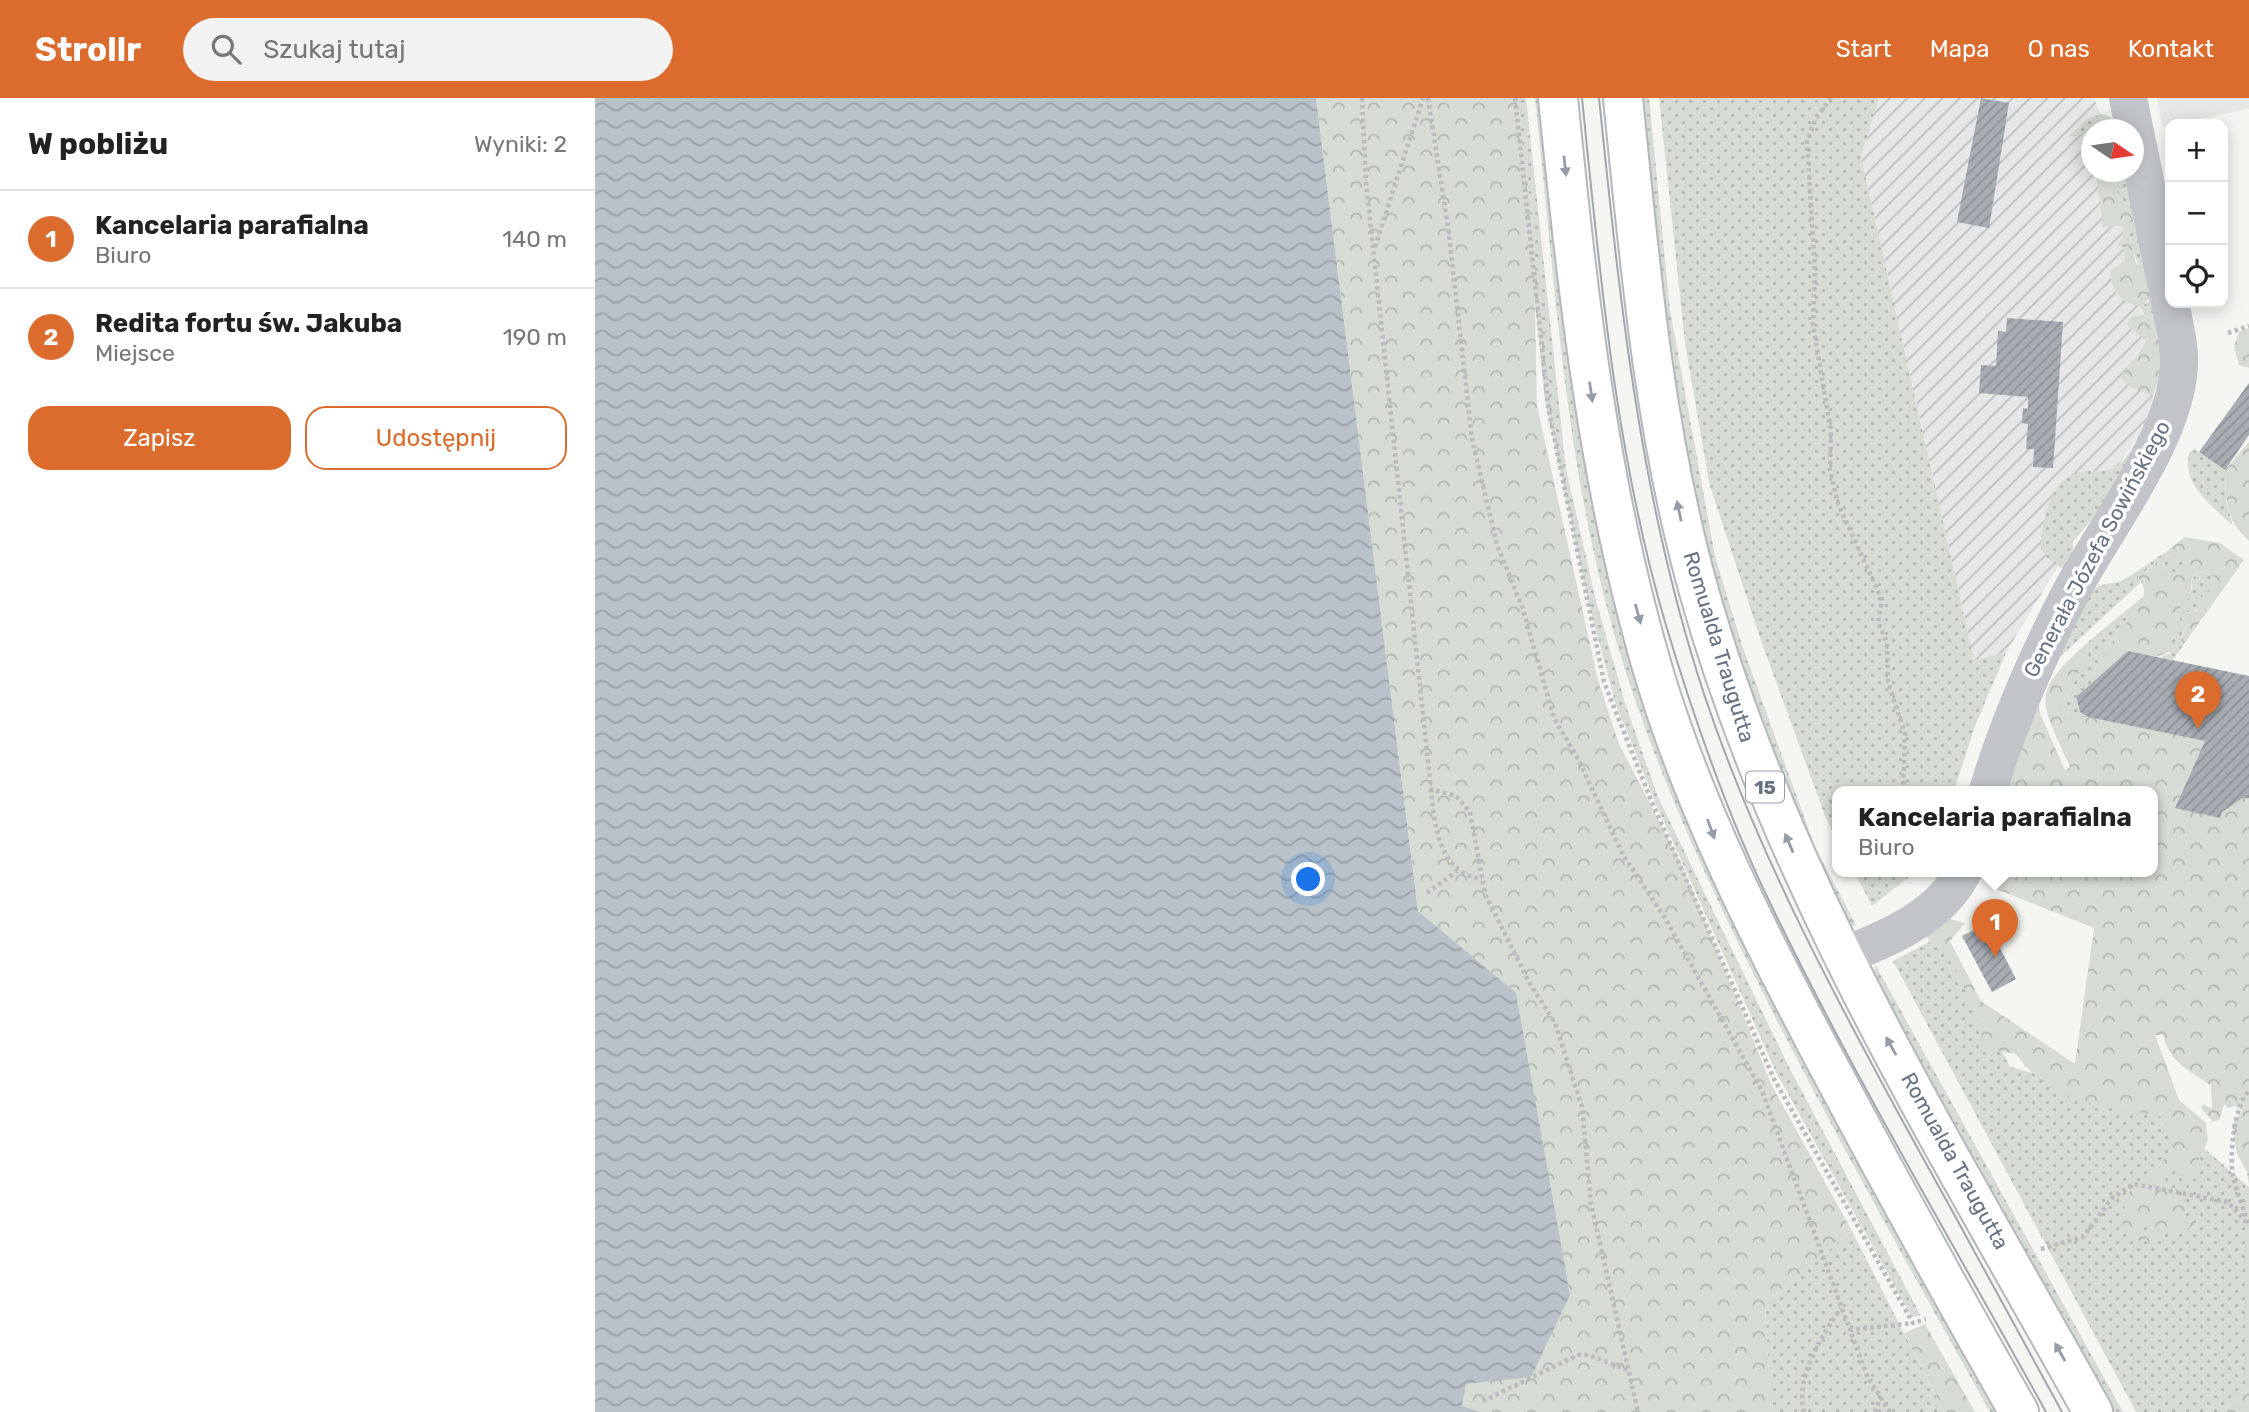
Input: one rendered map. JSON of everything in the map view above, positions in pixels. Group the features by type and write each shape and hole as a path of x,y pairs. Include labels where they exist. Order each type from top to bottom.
{"main road":[{"path":"1558,98 1581,327 1595,423 1625,566 1656,679 1723,861 1895,1194 2019,1412"},
{"name":"Romualda Traugutta","path":"1623,98 1644,299 1664,440 1697,582 1755,762 1795,858 1842,956 2093,1412"}],"street":[{"name":"Generała Józefa Sowińskiego","path":"2128,98 2165,278"},
{"name":"Generała Józefa Sowińskiego","path":"1990,786 2009,723 2032,670 2086,564 2163,433 2179,367 2171,308"},
{"path":"1842,956 1872,945 1922,917 1950,892 1959,877"}],"path":[{"path":"1362,98 1366,182 1434,823 1447,858 1457,871 1482,879"},
{"path":"1374,251 1425,98"},
{"path":"1425,98 1448,227 1472,439 1497,545 1523,609 1554,718 1578,759 1623,855 1665,918 1762,1091 1867,1377 1890,1412"},
{"path":"1831,98 1816,118 1807,141 1815,271 1813,325 1831,431 1830,470 1838,504 1882,600 1878,622 1887,643 1888,682 1905,734 1903,786"},
{"path":"2228,333 2249,326"},
{"path":"1431,789 1456,796 1466,804 1485,894 1529,982 1555,1023 1582,1107 1591,1203 1637,1412"},
{"path":"1427,893 1457,871"},
{"path":"2249,1091 2242,1098 2234,1132 2232,1173 2249,1225"},
{"path":"2044,1261 2038,1250 2083,1237 2113,1197 2134,1184 2228,1202 2249,1225"},
{"path":"1804,1412 1801,1401 1810,1364 1821,1338 1842,1307"},
{"path":"1850,1330 1913,1323"},
{"path":"1483,1401 1579,1355 1589,1355 1628,1371"},
{"path":"1875,1412 1880,1397"}],"shaded area":[{"path":"1879,98 2094,98 2102,119 2081,119 2081,182 2116,182 2155,374 2152,411 2145,427 2119,464 2006,653 1974,660 1861,157"},
{"path":"2157,98 2249,98 2249,109 2201,119 2165,119 2165,126 2162,127"}],"green space":[{"path":"1316,98 1516,98 1533,222 1537,406 1598,680 1619,744 1682,865 1772,1086 1852,1231 1765,1303 1771,1412 1482,1412 1462,1406 1516,993 1418,911"},
{"path":"1514,98 1526,98 1566,469 1596,601 1625,703 1658,797 1789,1067 1921,1316 1912,1317 1777,1074 1657,806 1615,702 1587,596 1545,401"},
{"path":"1535,98 1543,98 1574,392 1595,520 1621,621 1668,774 1751,962 1997,1412 1990,1412 1849,1157 1767,1001 1680,816 1642,721 1611,623 1582,493 1562,362"},
{"path":"1640,98 1649,98 1670,310 1715,556 1742,645 1815,847 1856,925 1847,927 1776,762 1735,650 1701,535 1672,383"},
{"path":"1659,98 1879,98 1861,157 1974,660 2006,653 1975,726 1956,786 1832,786 1832,831 1760,638 1709,483 1685,343"},
{"path":"2102,114 2112,119 2087,119"},
{"path":"2081,125 2081,135 2068,137"},
{"path":"2097,182 2116,182 2114,186 2132,218 2128,225 2136,264 2145,270 2149,286 2148,299 2141,307 2122,299 2113,285 2110,271 2125,261 2122,246 2117,247 2123,234 2122,226 2103,227"},
{"path":"2116,182 2127,182 2159,343 2153,320 2144,315 2141,307 2149,301 2114,187"},
{"path":"2144,315 2153,320 2165,360 2153,396 2130,387 2121,378 2146,341 2127,325 2131,317"},
{"path":"2249,328 2249,368 2239,365 2234,347 2239,332"},
{"path":"2152,411 2151,427 2093,518 2073,542 2073,553 2063,569 2047,558 2041,549 2045,515 2054,492 2070,476 2117,466 2132,448"},
{"path":"2249,442 2249,541 2235,525 2228,509 2225,470"},
{"path":"2194,449 2225,470 2226,501 2233,526 2208,503 2194,485 2188,465 2189,453"},
{"path":"2185,537 2220,543 2244,560 2184,644 2181,639 2188,619 2183,612 2196,611 2202,593 2212,590 2215,577 2199,571 2192,578 2190,597 2179,609 2181,627 2172,641 2176,645 2166,654 2154,656 2128,651 2094,681 2101,656 2127,621 2124,612 2144,596 2144,588 2138,577 2156,563 2163,564 2167,572 2175,575 2181,572 2185,560 2171,559 2166,552"},
{"path":"2166,552 2171,559 2183,557 2186,560 2181,572 2175,575 2167,572 2163,564 2155,563 2138,577 2140,583 2050,666 2039,690 2041,716 2036,712 2027,717 2018,732 2048,654 2059,632 2083,598 2098,586 2127,578"},
{"path":"2199,571 2215,577 2212,590 2188,619 2181,638 2184,644 2173,660 2160,657 2169,654 2179,609 2192,589 2192,579"},
{"path":"2124,612 2127,621 2101,656 2094,681 2076,697 2080,712 2088,717 2070,717 2062,707 2085,660 2088,642"},
{"path":"2088,642 2085,660 2062,707 2070,717 2088,717 2205,741 2175,808 2222,812 2243,798 2249,798 2249,1185 2247,1172 2237,1154 2232,1125 2242,1111 2236,1106 2228,1108 2224,1104 2220,1119 2213,1122 2201,1108 2203,1104 2212,1109 2211,1086 2176,1060 2163,1035 2155,1035 2179,1100 2206,1123 2208,1140 2198,1162 2201,1178 2187,1180 2179,1171 2172,1169 2163,1175 2172,1196 2190,1206 2189,1212 2182,1213 2182,1217 2194,1216 2194,1224 2203,1233 2199,1235 2192,1227 2174,1232 2144,1225 2139,1227 2141,1232 2162,1233 2163,1239 2152,1243 2132,1239 2122,1227 2126,1194 2155,1176 2157,1166 2168,1156 2169,1139 2164,1118 2080,1100 2051,1087 2016,1054 1987,1049 1954,968 1945,954 1924,934 1947,918 1965,923 1950,941 1981,1001 2075,1064 2094,928 1994,888 1990,877 2158,877 2158,786 2010,786 2012,766 2036,712 2041,716 2065,770 2070,767 2047,712 2046,699 2048,687 2069,660"},
{"path":"1857,877 1909,877 1872,906"},
{"path":"1942,935 2010,1067 2153,1104 2249,1187 2249,1390 2221,1412 2136,1412 1893,961"},
{"path":"1875,964 2123,1412 2112,1412 1874,980"},
{"path":"1852,1231 1944,1412 1771,1412 1765,1303"},
{"path":"1925,1324 1975,1412 1944,1412 1904,1333"},
{"path":"2249,1390 2249,1412 2221,1412"}],"water":[{"path":"595,98 1316,98 1418,911 1516,993 1570,1295 1531,1377 1466,1384 1462,1406 1482,1412 595,1412"}],"building":[{"path":"1981,98 2009,103 1989,228 1957,222"},
{"path":"2007,318 2063,322 2053,468 2033,467 2034,449 2026,449 2028,424 2022,423 2023,408 2028,409 2028,397 1979,393 1981,365 1996,366 1998,331 2006,332"},
{"path":"2249,383 2249,435 2225,470 2199,452"},
{"path":"2128,651 2249,676 2249,798 2243,798 2222,812 2220,818 2175,808 2205,741 2088,717 2080,712 2076,697"},
{"path":"1987,923 2016,979 1992,992 1962,936"}],"tram line":[{"path":"1582,98 1611,362 1633,493 1665,622 1700,731 1726,803 1756,873 1804,971 1871,1098 2046,1412"},
{"path":"1599,98 1615,250 1648,475 1664,550 1705,697 1746,807 1794,913 1902,1120 2062,1412"}],"place":[{"name":"Redita fortu św. Jakuba","path":"2198,729"},
{"name":"Kancelaria parafialna","path":"1995,957"}]}
